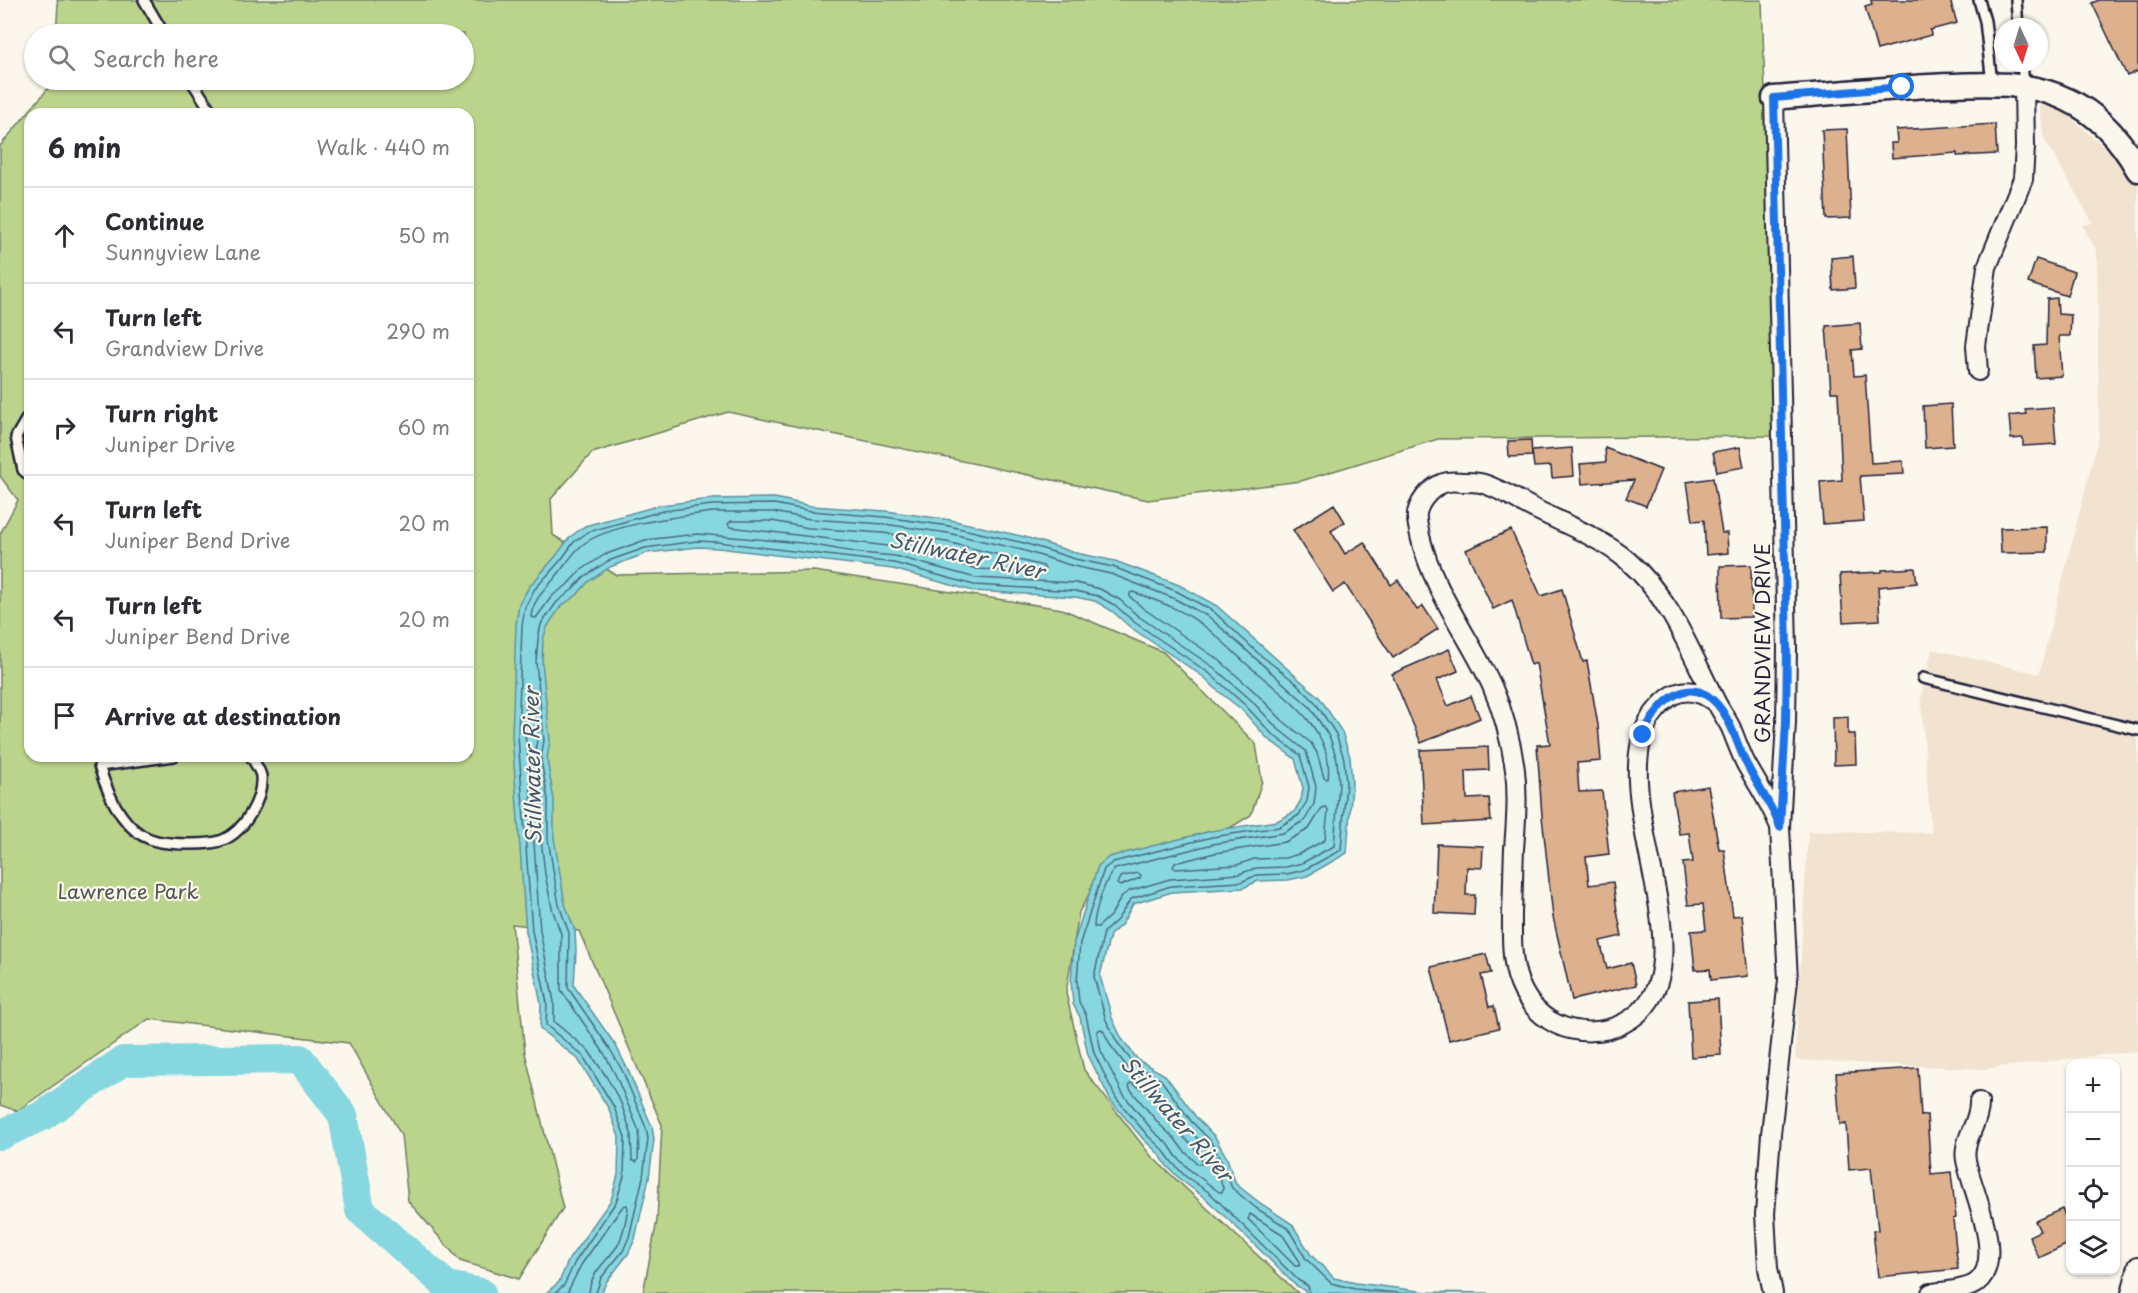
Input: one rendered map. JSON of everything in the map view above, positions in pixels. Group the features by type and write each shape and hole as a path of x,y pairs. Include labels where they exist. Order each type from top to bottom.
{"street":[{"path":"1774,98 1902,87 1992,84 2024,86 2048,92 2085,109 2117,138 2138,170"},
{"path":"1978,371 1976,346 1987,267 2023,179 2024,86"},
{"name":"GRANDVIEW DRIVE","path":"1773,1293 1766,1241 1766,1187 1789,954 1780,827 1786,722 1787,648 1774,98"},
{"path":"1717,704 1703,693 1694,691 1684,691 1674,695 1656,710 1648,722 1639,748 1637,778 1662,931 1662,973 1655,993 1643,1010 1618,1027 1588,1032 1557,1025 1532,1005 1523,991 1514,962 1512,932 1516,773 1505,719 1491,684 1429,567 1416,517 1423,498 1445,482 1482,483 1590,537 1618,553 1630,563 1653,587 1673,617 1725,716 1746,763 1773,808 1780,827"},
{"path":"1931,1293 1966,1287 1982,1277 1986,1269 1988,1247 1984,1222 1966,1159 1966,1148 1977,1120 1979,1102"},
{"path":"2131,1293 2138,1266"}],"lane":[{"path":"144,0 159,24"},
{"path":"1979,0 1985,21 1992,84"},
{"path":"2016,0 2017,18"},
{"path":"2023,72 2024,86"},
{"path":"197,90 209,108"},
{"path":"24,423 16,437 24,471"},
{"path":"1923,678 2138,730"},
{"path":"99,762 107,791 134,828 150,839 205,844 224,840 246,821 258,801 261,775 254,762"}],"shaded area":[{"path":"2039,101 2053,102 2135,174 2138,180 2138,1051 1983,1069 1795,1060 1808,831 1931,833 1921,697 1932,649 2039,674 2099,435 2097,251 2082,225 2093,223 2044,139"}],"green space":[{"name":"Lawrence Park","path":"57,0 1762,0 1776,436 1438,439 1301,481 1148,500 728,412 592,453 551,499 553,535 616,575 814,571 1062,609 1163,652 1256,744 1262,781 1251,815 1204,844 1105,866 1079,912 1066,993 1084,1070 1151,1156 1298,1293 643,1293 657,1221 662,1125 579,931 512,924 525,1053 563,1208 519,1279 460,1261 408,1201 401,1135 349,1043 149,1019 17,1111 0,1105 0,534 18,500 0,476 0,146 24,117 24,762 474,762 474,108 32,108 47,90 474,90 474,24 57,24"}],"water":[{"path":"775,498 811,506 886,511 951,520 1115,561 1179,585 1217,606 1320,698 1342,732 1350,757 1352,783 1347,853 1307,876 1288,880 1258,881 1243,888 1172,892 1133,904 1122,924 1110,935 1100,976 1112,1018 1122,1039 1138,1060 1165,1075 1196,1117 1215,1137 1227,1158 1236,1184 1292,1224 1311,1255 1334,1278 1427,1292 1488,1293 1308,1293 1294,1284 1205,1198 1167,1166 1111,1101 1088,1055 1080,1017 1073,1004 1071,981 1074,942 1098,866 1109,857 1211,831 1277,821 1294,812 1301,800 1303,788 1295,759 1267,738 1241,709 1205,678 1095,601 1075,597 973,591 893,569 698,547 647,553 610,567 588,582 577,595 561,606 547,627 543,640 542,662 550,740 547,760 554,800 554,838 565,904 575,931 574,986 616,1046 652,1127 654,1139 649,1178 635,1239 628,1254 607,1281 601,1293 546,1293 559,1282 569,1259 611,1200 618,1175 619,1137 609,1109 578,1059 540,1029 541,1004 526,932 512,736 516,625 519,604 529,587 570,537 585,526 661,505 711,499"}],"building":[{"path":"1871,0 1950,0 1957,23 1930,30 1931,35 1877,50 1865,7 1872,5"},
{"path":"2099,0 2138,0 2138,71 2127,76 2092,3"},
{"path":"1995,124 1997,154 1957,156 1957,153 1892,158 1891,143 1897,143 1896,130"},
{"path":"1847,129 1851,218 1826,219 1822,130"},
{"path":"1853,256 1855,288 1833,290 1831,258"},
{"path":"2036,259 2074,272 2067,296 2028,283"},
{"path":"2057,298 2058,314 2071,315 2070,336 2059,336 2062,376 2036,378 2034,346 2046,345 2047,299"},
{"path":"1860,323 1862,349 1852,350 1854,376 1865,375 1871,463 1903,461 1904,474 1860,476 1864,521 1823,524 1820,482 1842,480 1838,392 1831,392 1826,326"},
{"path":"1951,404 1953,446 1925,448 1923,406"},
{"path":"2053,407 2056,444 2023,446 2023,438 2011,439 2009,416 2026,414 2025,409"},
{"path":"1531,440 1532,456 1509,457 1508,441"},
{"path":"1740,447 1744,467 1717,472 1713,452"},
{"path":"1572,448 1574,476 1552,478 1551,466 1534,467 1532,451"},
{"path":"1605,448 1661,470 1646,506 1626,498 1634,480 1582,484 1580,464 1606,462"},
{"path":"1713,478 1722,533 1727,533 1728,553 1706,555 1704,520 1693,521 1687,482"},
{"path":"1334,504 1345,522 1331,531 1345,554 1364,542 1391,585 1398,580 1417,610 1423,606 1438,629 1393,658 1345,584 1333,592 1293,530"},
{"path":"2047,527 2047,552 2001,553 2000,528"},
{"path":"1511,530 1541,596 1562,589 1583,662 1587,661 1598,725 1601,761 1577,763 1579,792 1602,791 1609,854 1586,857 1589,885 1613,882 1622,936 1600,941 1607,969 1631,963 1636,985 1572,1000 1553,917 1542,816 1537,745 1550,744 1536,663 1531,665 1512,600 1493,609 1466,550"},
{"path":"1751,565 1752,617 1721,618 1720,566"},
{"path":"1915,568 1917,583 1878,587 1880,620 1843,622 1840,574"},
{"path":"1449,649 1458,671 1437,680 1448,706 1471,696 1480,718 1421,743 1392,674"},
{"path":"1848,717 1848,734 1855,734 1856,764 1834,765 1833,718"},
{"path":"1488,747 1489,770 1466,771 1467,799 1489,798 1491,821 1424,825 1420,750"},
{"path":"1708,786 1719,849 1724,849 1733,916 1742,915 1748,976 1711,980 1710,969 1695,970 1691,931 1706,930 1703,904 1688,905 1683,863 1693,862 1689,833 1679,834 1672,792"},
{"path":"1437,844 1483,846 1482,868 1467,867 1466,895 1475,895 1474,915 1434,913"},
{"path":"1486,954 1491,973 1481,975 1489,1007 1494,1006 1499,1028 1449,1040 1431,967"},
{"path":"1718,999 1721,1055 1691,1057 1688,1001"},
{"path":"1918,1068 1921,1116 1927,1115 1931,1174 1951,1172 1958,1269 1878,1277 1873,1231 1878,1230 1871,1168 1849,1170 1846,1124 1840,1125 1836,1073"},
{"path":"2062,1209 2066,1218 2066,1245 2039,1258 2029,1236 2040,1231 2035,1221"}],"waterway":[{"name":"Stillwater River","path":"0,1135 42,1116 123,1061 300,1059 343,1115 360,1210 447,1286 481,1293"}],"route":[{"path":"1643,735 1648,722 1665,701 1684,691 1703,693 1717,704 1725,716 1746,763 1773,808 1780,827 1786,722 1787,648 1774,98 1902,87"}]}
